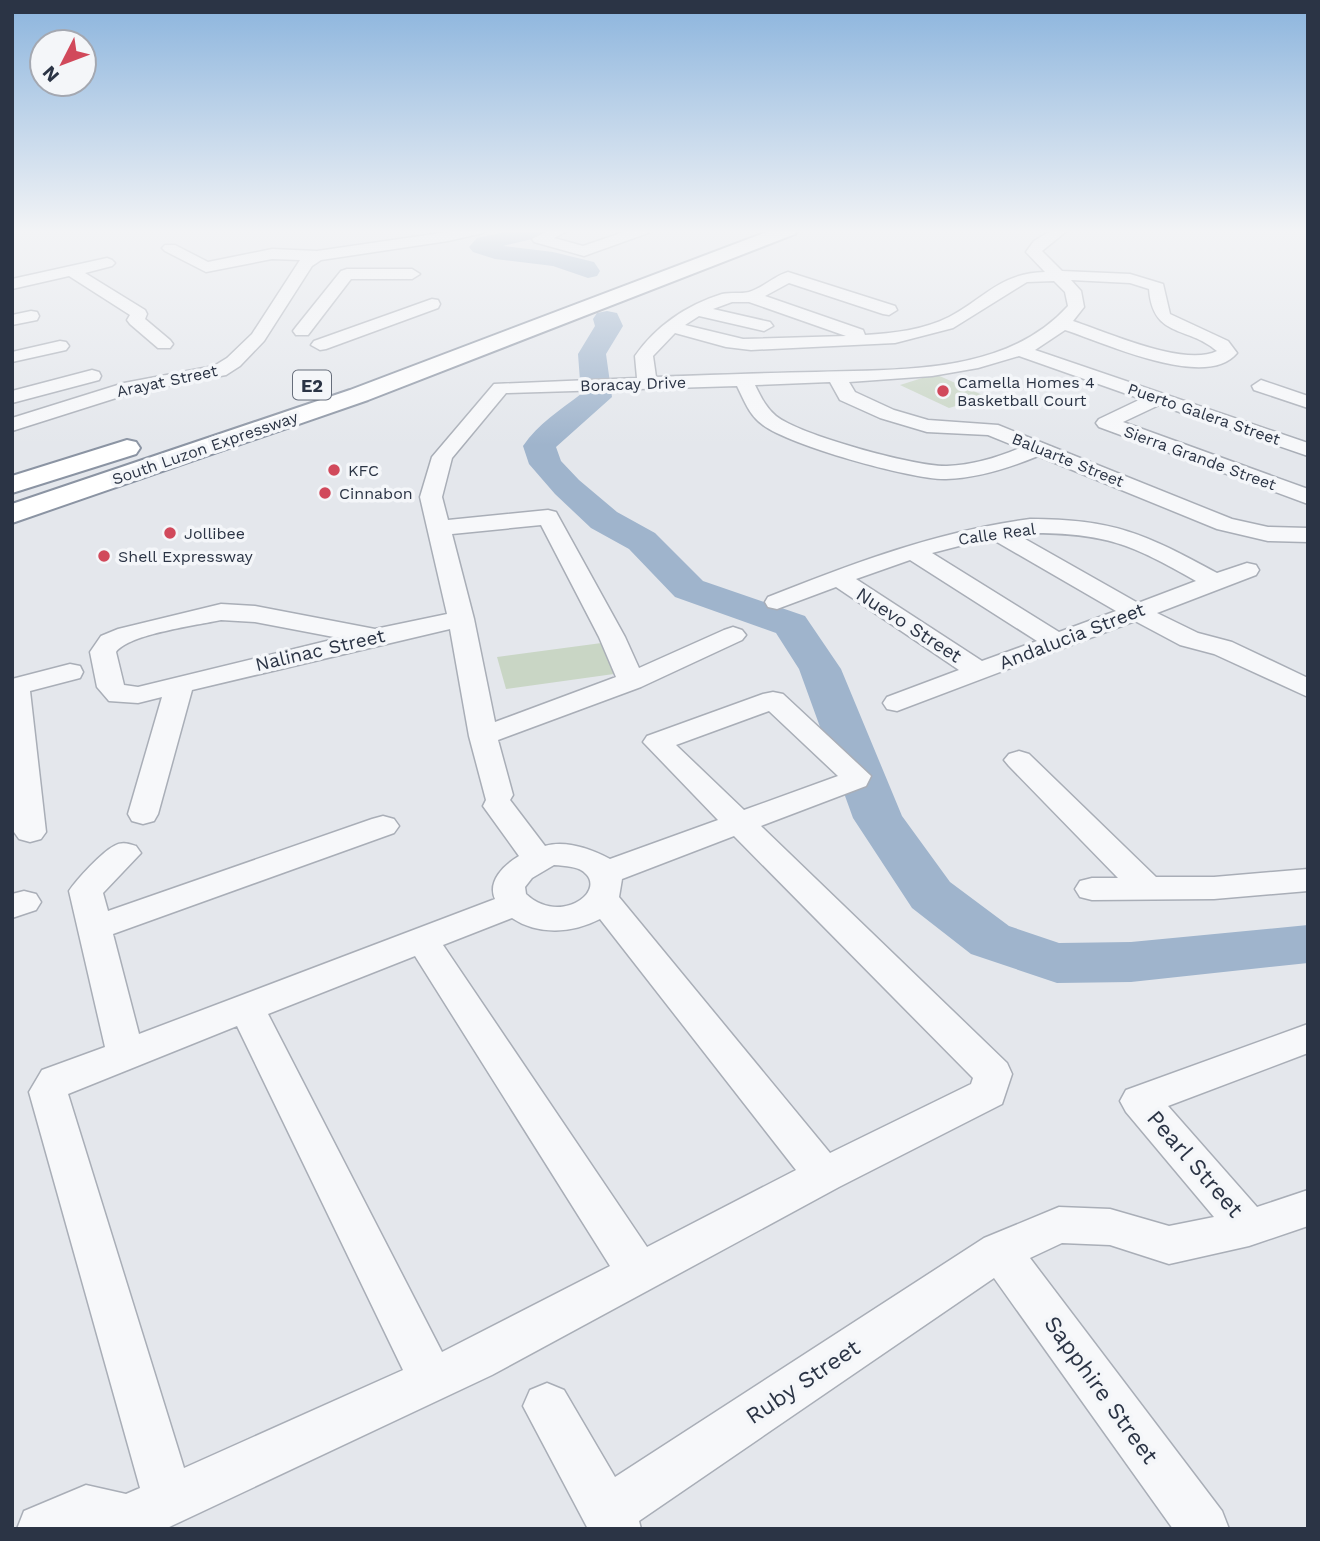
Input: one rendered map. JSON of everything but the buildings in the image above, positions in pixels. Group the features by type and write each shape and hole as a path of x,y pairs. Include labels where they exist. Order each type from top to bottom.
{"highway":[{"path":"531,304 537,302"},
{"name":"South Luzon Expressway","path":"12,514 359,395 601,302"},
{"path":"199,478 197,467 225,451 359,395"},
{"name":"South Luzon Expressway","path":"12,485 146,441"}],"street":[{"path":"120,302 139,314 136,320 164,344"},
{"name":"Arayat Street","path":"12,425 131,387 219,371 242,357 281,302"},
{"path":"302,331 325,302"},
{"path":"263,330 302,331 326,342 432,304 427,302"},
{"path":"647,383 644,356 654,341 698,311 720,302"},
{"path":"765,302 874,340"},
{"path":"863,302 888,310"},
{"path":"672,327 719,340 752,344 874,340 929,331 952,322 986,302"},
{"path":"1075,302 1076,307 1064,324 1182,362 1201,364 1228,353 1222,345 1164,317 1158,302"},
{"path":"698,311 764,326"},
{"path":"12,320 31,316"},
{"name":"Boracay Drive","path":"537,858 498,800 461,619 431,497 442,457 500,388 909,374 946,369 1021,351 1064,324"},
{"path":"12,357 60,346"},
{"name":"Puerto Galera Street","path":"1021,351 1308,450"},
{"path":"12,397 92,376"},
{"name":"Baluarte Street","path":"837,377 847,396 887,414 928,426 991,429 1224,524 1268,534 1308,535"},
{"path":"744,381 758,410 771,422 894,467 929,474 951,473 998,466 1039,448"},
{"path":"1261,386 1308,402"},
{"name":"Sierra Grande Street","path":"1158,398 1106,423 1308,497"},
{"path":"438,528 548,517 612,637 631,681"},
{"name":"Calle Real","path":"777,602 913,551 996,532 1055,527 1117,533 1216,582"},
{"path":"996,532 1143,609 1202,632 1223,648 1303,681"},
{"path":"913,551 1057,642"},
{"name":"Andalucia Street","path":"897,703 1247,570"},
{"name":"Nuevo Street","path":"838,578 979,671"},
{"name":"Nalinac Street","path":"375,637 239,612 211,614 118,638 110,642 103,652 111,687 119,695 138,695 375,637 461,619"},
{"path":"483,736 631,681 733,635"},
{"path":"30,832 14,686 69,672"},
{"path":"143,814 180,684"},
{"path":"1019,760 1148,889"},
{"path":"41,1529 86,1510 139,1517 476,1360 824,1175 988,1094 993,1074 739,823 604,886 586,913 554,920 532,915 515,904 510,894 510,883 524,864 537,858 553,854 584,857 604,886 824,1175"},
{"path":"95,929 383,826"},
{"path":"125,853 86,891 125,1054"},
{"path":"1092,889 1214,888 1308,880"},
{"path":"139,1517 48,1092 57,1081 515,904"},
{"path":"422,940 639,1273"},
{"path":"246,1007 432,1380"},
{"name":"Pearl Street","path":"1249,1228 1140,1101 1308,1038"},
{"name":"Ruby Street","path":"612,1520 999,1251 1059,1225 1110,1227 1168,1245 1249,1228 1308,1208"},
{"name":"Sapphire Street","path":"999,1251 1190,1524"},
{"path":"547,1406 612,1520"}],"green space":[{"name":"Camella Homes 4 Basketball Court","path":"935,374 987,397 949,408 900,385"},
{"path":"609,642 621,673 506,689 497,657"}],"waterway":[{"path":"607,319 609,326 592,354 597,397 550,433 539,446 546,464 604,520 642,541 689,589 791,625 820,669 878,818 931,895 990,940 1057,963 1131,962 1308,944"}],"place":[{"name":"Camella Homes 4 Basketball Court","path":"943,391"},
{"name":"KFC","path":"334,470"},
{"name":"Cinnabon","path":"325,493"},
{"name":"Jollibee","path":"170,533"},
{"name":"Shell Expressway","path":"104,556"}]}
